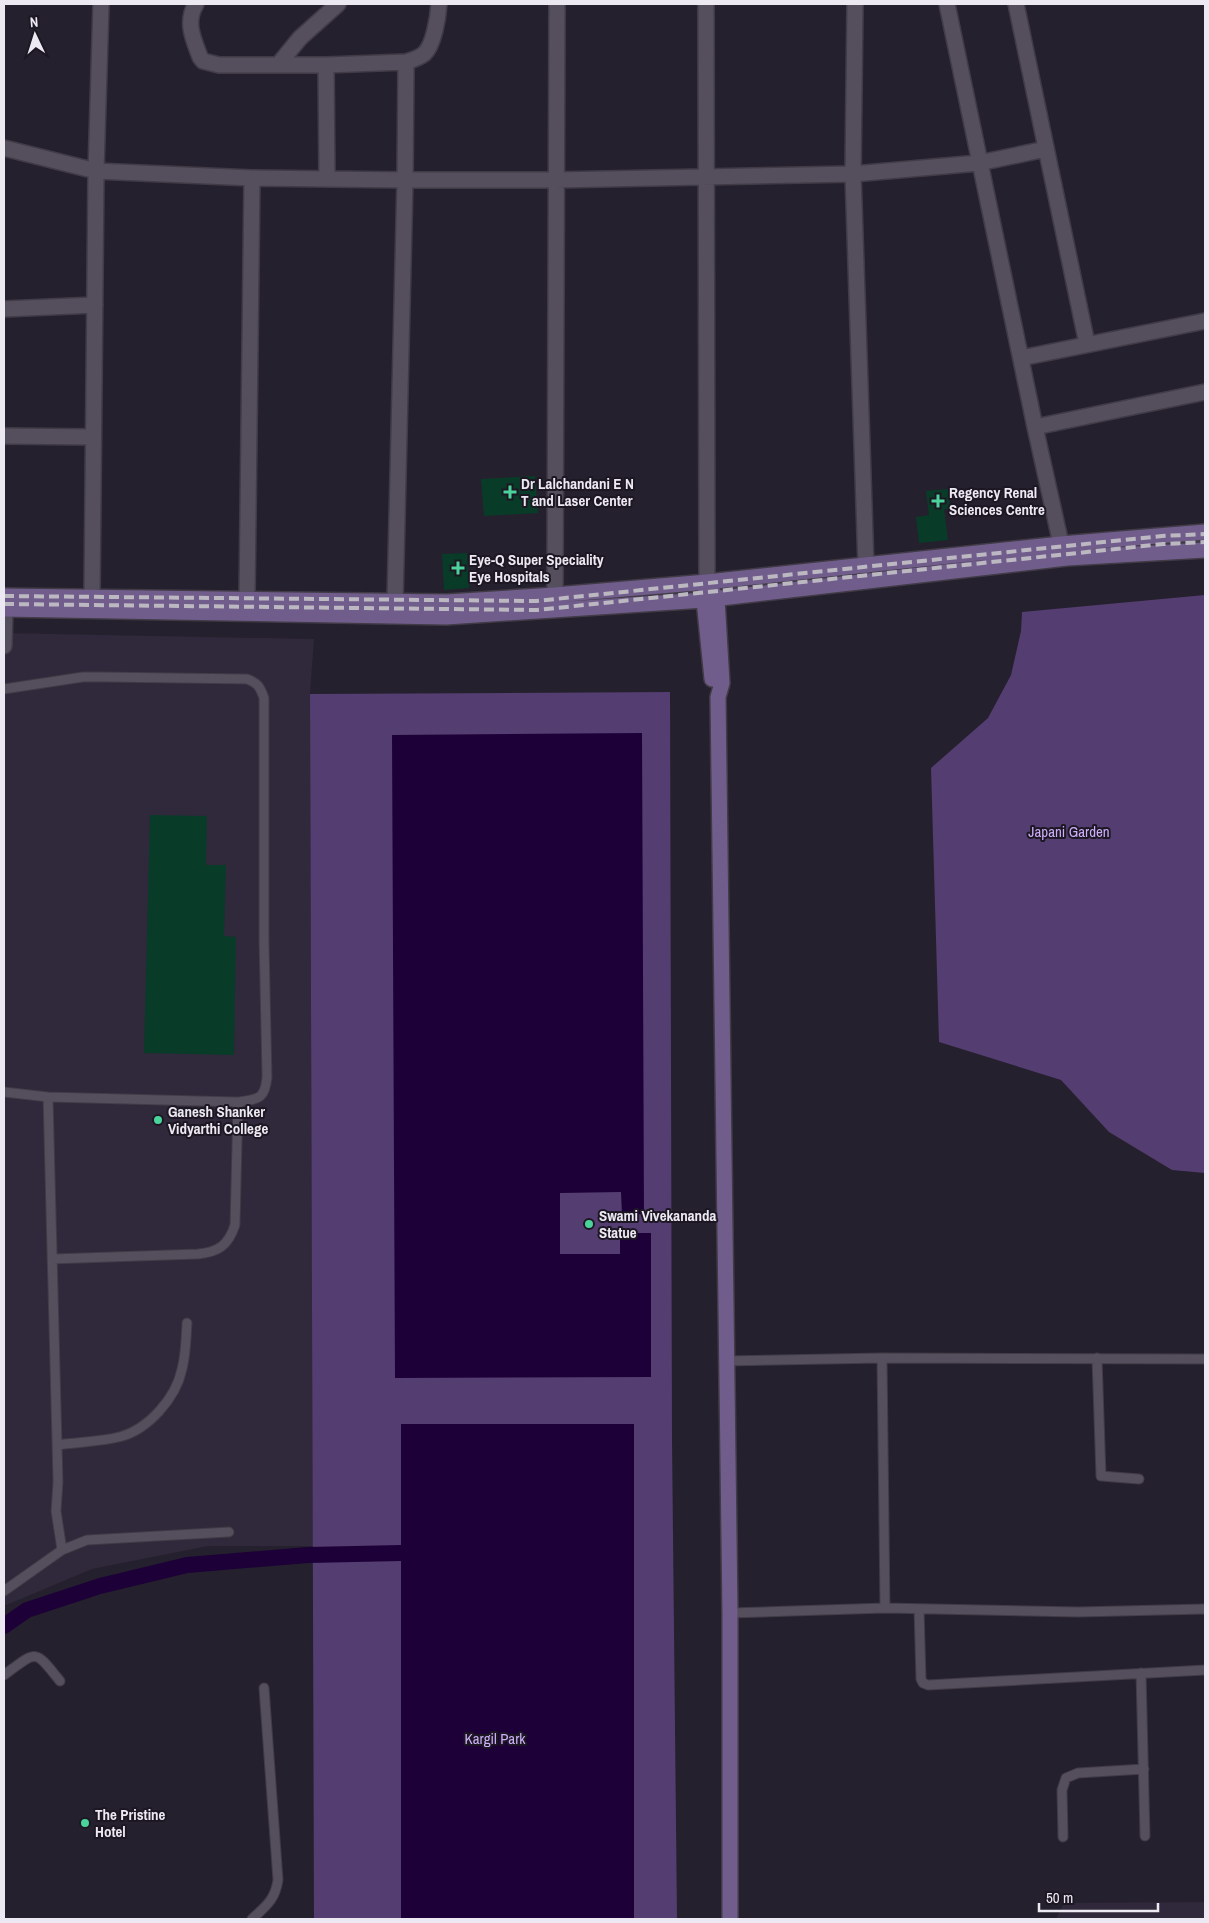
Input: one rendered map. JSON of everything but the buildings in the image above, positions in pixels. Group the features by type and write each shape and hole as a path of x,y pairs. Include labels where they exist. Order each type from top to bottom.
{"main road":[{"path":"4,605 186,605 248,599 446,602 707,582 1061,544 1205,532"},
{"path":"4,605 92,597 186,605 446,617 711,600 1067,558 1205,550"},
{"path":"707,582 711,600 712,682 718,697 725,1361 730,1614 730,1919"}],"street":[{"path":"92,597 96,171 101,4"},
{"path":"196,4 190,18 190,24 200,57 203,61 219,65 326,65 406,62 426,53 431,45 440,4"},
{"path":"278,65 300,38 338,4"},
{"path":"554,595 557,4"},
{"path":"706,4 707,582"},
{"path":"855,4 853,174 866,566"},
{"path":"947,4 1061,544"},
{"path":"1016,4 1087,344"},
{"path":"394,602 405,180 406,62"},
{"path":"326,65 326,179"},
{"path":"4,148 96,171 252,178 405,180 555,180 853,174 980,163 1046,149"},
{"path":"248,599 252,178"},
{"path":"4,310 95,305"},
{"path":"1021,358 1205,321"},
{"path":"1035,428 1205,392"},
{"path":"4,436 94,437"},
{"path":"4,605 4,646"}],"lane":[{"path":"4,689 83,677 247,679 256,682 261,688 264,698 264,941 267,1077 266,1089 262,1096 255,1100 238,1102 48,1097 4,1092"},
{"path":"48,1097 58,1482 56,1511 62,1550"},
{"path":"52,1259 198,1254 213,1252 223,1246 232,1235 235,1225 238,1102"},
{"path":"57,1445 119,1437 136,1430 152,1419 174,1391 182,1370 186,1323"},
{"path":"725,1361 882,1358 1205,1360"},
{"path":"882,1358 885,1608"},
{"path":"1097,1358 1101,1476 1139,1479"},
{"path":"4,1591 62,1550 76,1543 100,1538 229,1532"},
{"path":"730,1614 885,1608 1078,1612 1205,1610"},
{"path":"919,1609 922,1683 934,1685 1205,1670"},
{"path":"4,1675 24,1660 36,1656 41,1658 60,1681"},
{"path":"1141,1673 1145,1836"},
{"path":"252,1919 271,1901 276,1892 278,1880 264,1688"},
{"path":"1063,1838 1062,1790 1066,1778 1078,1774 1144,1769"}],"shaded area":[{"name":"Ganesh Shanker Vidyarthi College","path":"4,633 314,639 310,694 313,1546 208,1546 92,1569 4,1606"},
{"path":"642,733 644,1214 622,1215 621,1192 560,1193 560,1254 620,1254 620,1233 651,1233 651,1377 395,1378 392,735"},
{"path":"401,1424 634,1424 634,1919 401,1919"},
{"path":"1205,1902 1205,1919 1056,1919 1064,1903"}],"green space":[{"name":"Japani Garden","path":"1205,595 1205,1173 1172,1170 1109,1132 1061,1080 939,1042 931,768 988,718 1011,675 1021,631 1022,612"},
{"name":"Kargil Park","path":"670,692 672,1439 677,1919 314,1919 310,694"}],"waterway":[{"path":"4,1626 27,1610 100,1586 187,1565 308,1555 401,1553"}],"railway":[{"path":"4,596 536,601 1162,536 1205,534"},
{"path":"4,604 537,610 1163,544 1205,542"}],"place":[{"name":"Dr Lalchandani E N T and Laser Center","path":"510,492"},
{"name":"Regency Renal Sciences Centre","path":"938,501"},
{"name":"Eye-Q Super Speciality Eye Hospitals","path":"458,568"},
{"name":"Ganesh Shanker Vidyarthi College","path":"158,1120"},
{"name":"Swami Vivekananda Statue","path":"589,1224"},
{"name":"The Pristine Hotel","path":"85,1823"}]}
